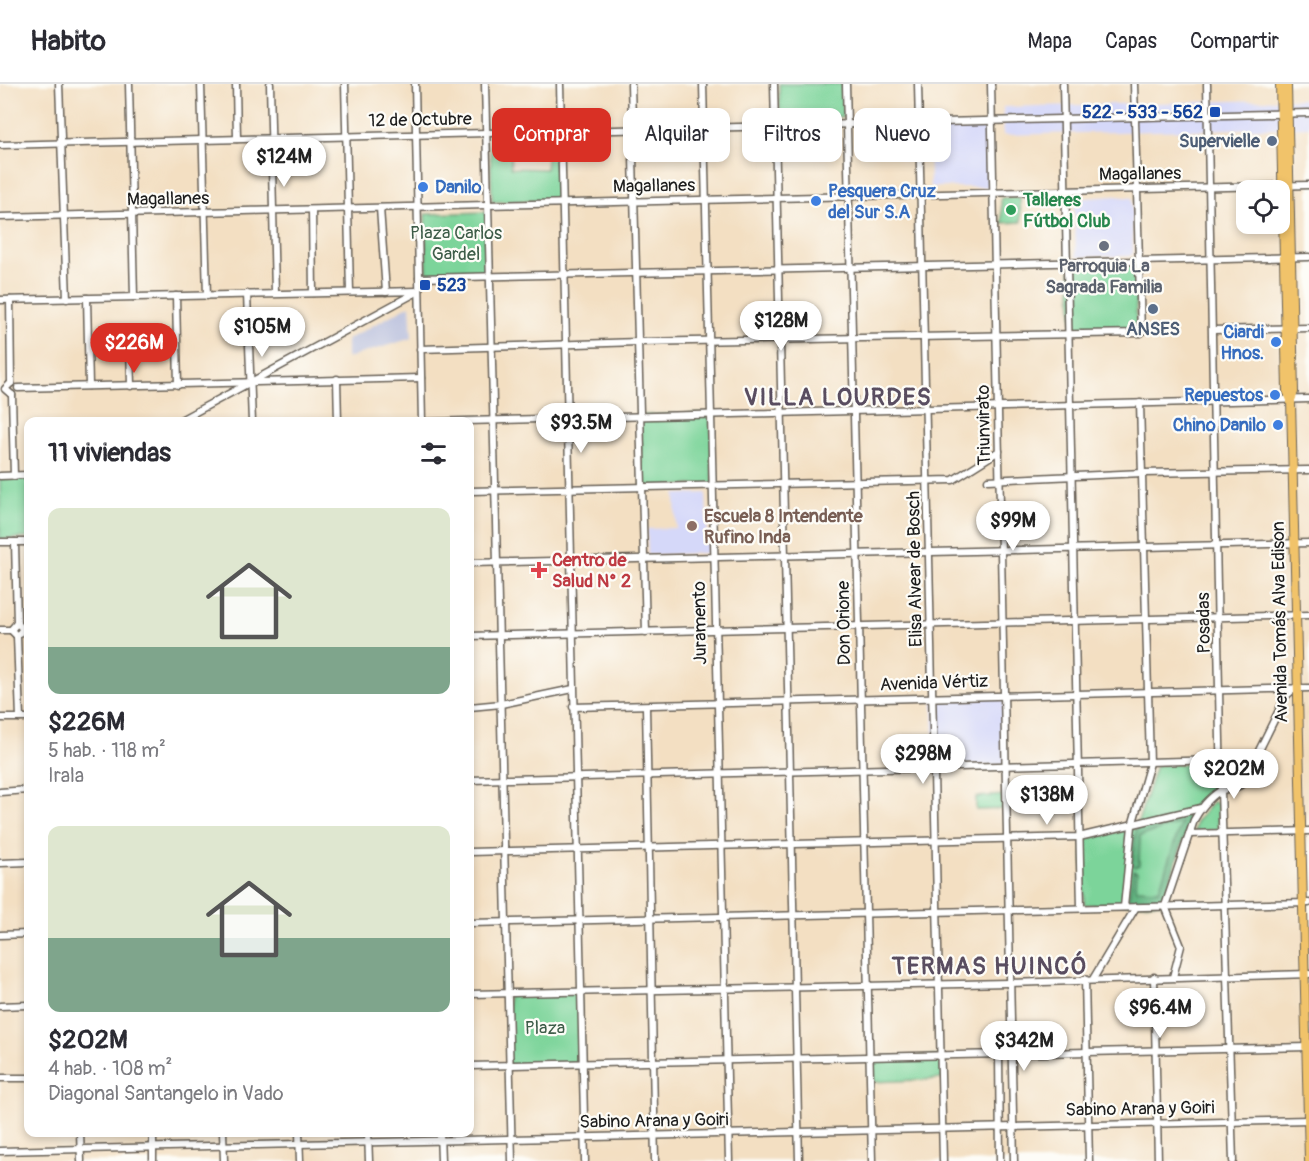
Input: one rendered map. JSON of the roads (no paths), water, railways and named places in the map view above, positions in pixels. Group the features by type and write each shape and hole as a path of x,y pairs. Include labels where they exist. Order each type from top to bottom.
{"main road":[{"name":"Avenida Tomás Alva Edison","path":"1280,84 1284,114 1286,180"},
{"name":"Avenida Tomás Alva Edison","path":"1284,114 1287,84"},
{"name":"Avenida Tomás Alva Edison","path":"1287,234 1289,329 1287,391 1293,396 1296,688 1300,832 1305,903 1309,1161"}],"street":[{"path":"59,84 67,299"},
{"path":"129,84 134,297"},
{"path":"201,84 207,296"},
{"path":"236,84 237,139"},
{"path":"270,84 275,293"},
{"path":"345,84 350,292"},
{"path":"415,84 420,349 424,417"},
{"path":"485,84 512,1161"},
{"path":"560,84 561,108"},
{"path":"632,84 633,108"},
{"name":"Juramento","path":"703,84 704,108"},
{"path":"774,84 775,108"},
{"name":"Don Orione","path":"846,84 872,1161"},
{"name":"Elisa Alvear de Bosch","path":"918,84 918,108"},
{"name":"Triunvirato","path":"991,84 1010,910 1008,983 1014,1161"},
{"path":"1063,84 1081,908"},
{"path":"420,349 638,342 924,337 997,338 1141,333 1134,84"},
{"name":"Posadas","path":"1207,84 1220,617 1221,790 1233,1161"},
{"name":"12 de Octubre","path":"951,122 1309,113"},
{"name":"12 de Octubre","path":"842,124 854,124"},
{"name":"12 de Octubre","path":"0,145 492,133"},
{"path":"562,162 585,1161"},
{"path":"633,162 646,632"},
{"name":"Juramento","path":"705,162 711,342 716,703 729,1161"},
{"path":"777,162 799,1161"},
{"name":"Elisa Alvear de Bosch","path":"920,162 939,911 943,1161"},
{"name":"Magallanes","path":"1290,186 1309,185"},
{"name":"Magallanes","path":"0,217 1236,187"},
{"path":"380,208 386,292"},
{"path":"312,210 313,293"},
{"path":"419,278 1309,257"},
{"path":"0,300 419,291"},
{"path":"186,417 419,291"},
{"path":"247,294 252,417"},
{"path":"176,296 178,385"},
{"path":"87,298 89,386"},
{"path":"10,300 11,383"},
{"path":"1213,330 1309,328"},
{"path":"130,342 131,386"},
{"path":"11,383 18,388 421,378"},
{"path":"338,379 338,417"},
{"path":"11,383 3,389 12,395"},
{"path":"14,476 12,395 18,388"},
{"path":"474,419 1069,406 1293,396 1309,399"},
{"path":"1124,907 1132,826 1150,763 1140,403"},
{"path":"474,491 957,478 999,451"},
{"path":"988,480 1143,473 1309,470"},
{"path":"0,476 24,475"},
{"path":"0,542 24,542"},
{"path":"10,630 17,623 15,542"},
{"path":"474,563 1309,543"},
{"path":"474,636 1309,615"},
{"path":"17,623 24,628"},
{"path":"0,630 10,630 17,636 20,718"},
{"path":"17,636 24,631"},
{"path":"474,707 501,704 573,688"},
{"path":"1173,977 1181,946 1165,906 1189,834 1201,808 1221,790 1236,788 1243,783 1286,696 1296,688"},
{"name":"Avenida Vértiz","path":"573,707 1309,688"},
{"path":"646,706 655,1161"},
{"path":"0,718 24,718"},
{"path":"474,780 1221,760"},
{"path":"1298,760 1309,760"},
{"path":"0,792 24,790"},
{"path":"474,852 1079,837 1201,808"},
{"path":"1189,834 1309,831"},
{"path":"0,863 24,862"},
{"path":"474,923 1305,903"},
{"path":"1093,979 1136,907"},
{"path":"0,935 24,934"},
{"path":"474,994 940,982 1008,983 1306,974"},
{"path":"1154,978 1158,1161"},
{"path":"1085,980 1089,1161"},
{"path":"0,1006 24,1005"},
{"path":"474,1066 1307,1047"},
{"path":"999,1054 1000,1161"},
{"path":"0,1078 24,1077"},
{"name":"Sabino Arana y Goiri","path":"0,1151 1308,1120"},
{"path":"80,1137 81,1161"},
{"path":"153,1137 153,1161"},
{"path":"223,1137 224,1161"},
{"path":"299,1137 300,1161"},
{"path":"368,1137 369,1161"},
{"path":"441,1137 441,1161"}],"place":[{"name":"522 - 533 - 562","path":"1215,112"},
{"name":"Supervielle","path":"1272,141"},
{"name":"Danilo","path":"423,187"},
{"name":"Pesquera Cruz del Sur S.A","path":"816,201"},
{"name":"Talleres Fútbol Club","path":"1011,210"},
{"name":"Parroquia La Sagrada Familia","path":"1104,246"},
{"name":"523","path":"425,285"},
{"name":"ANSES","path":"1153,309"},
{"name":"Ciardi Hnos.","path":"1276,342"},
{"name":"Repuestos","path":"1275,395"},
{"name":"Chino Danilo","path":"1278,425"},
{"name":"Escuela 8 Intendente Rufino Inda","path":"692,526"},
{"name":"Centro de Salud N° 2","path":"539,570"}],"district":[{"name":"VILLA LOURDES","path":"838,397"},
{"name":"TERMAS HUINCÓ","path":"990,966"}],"park label":[{"name":"Plaza Carlos Gardel","path":"456,243"},
{"name":"Plaza","path":"545,1028"}]}
